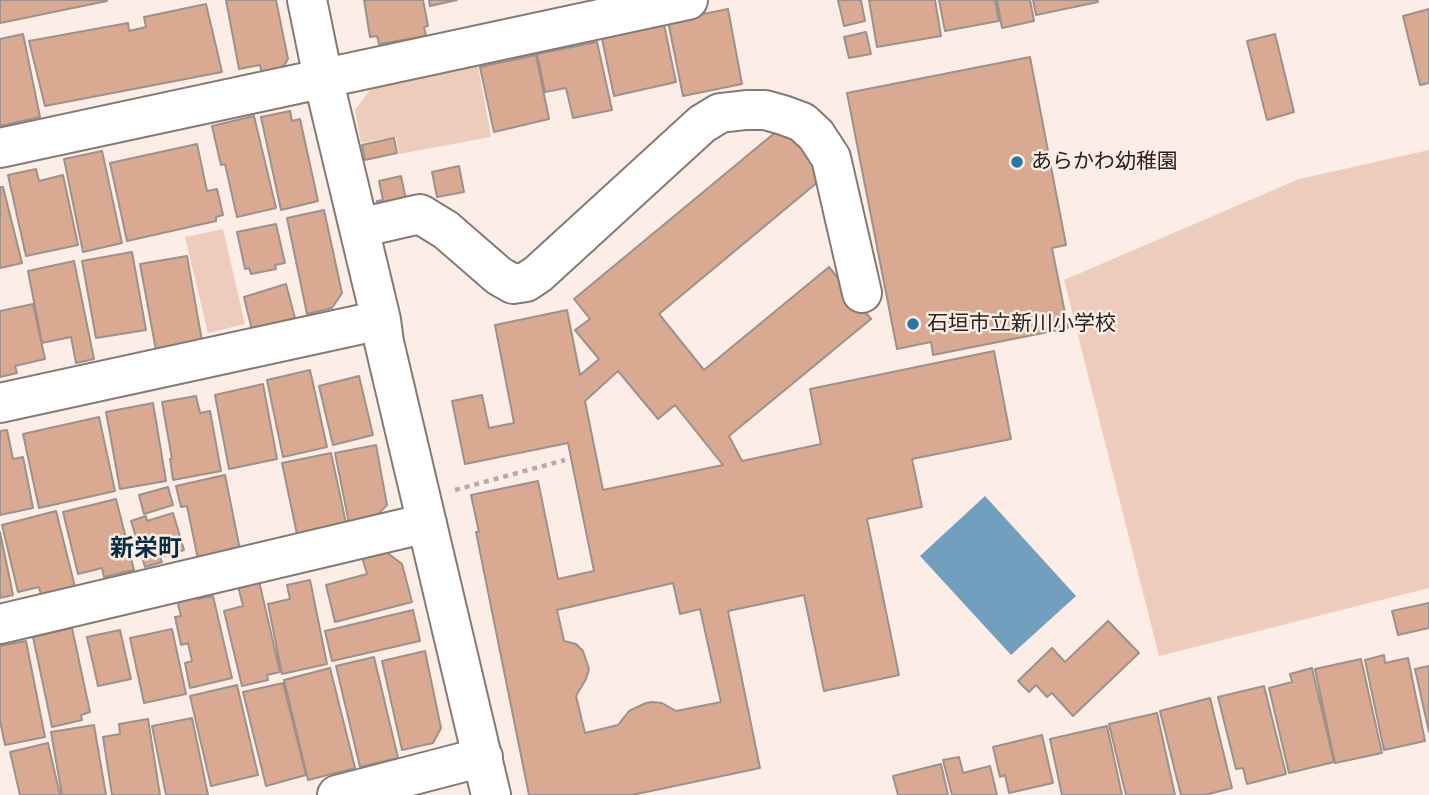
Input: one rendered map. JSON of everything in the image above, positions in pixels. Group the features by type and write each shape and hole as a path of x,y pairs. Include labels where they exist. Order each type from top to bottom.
{"street":[{"path":"307,0 359,228 390,333 427,523 491,795"},
{"path":"0,148 688,0"},
{"path":"359,228 420,214 446,230 499,276 513,284 526,282 702,124 720,113 765,110 802,122 816,135 831,158 862,293"},
{"path":"0,403 390,333"},
{"path":"0,624 427,523"},
{"path":"337,795 483,757"}],"path":[{"path":"451,491 565,460"}],"shaded area":[{"path":"478,66 491,137 399,154 396,137 361,143 355,110 372,87"},
{"path":"1429,150 1429,588 1159,656 1064,280 1299,179"},
{"path":"223,229 245,324 208,333 185,237"}],"water":[{"path":"985,496 1076,596 1011,655 920,556"}],"building":[{"path":"0,0 107,0 107,1 0,23"},
{"path":"226,0 276,0 288,59 280,72 262,75 260,65 239,69"},
{"path":"364,0 423,0 428,26 424,27 426,36 379,44 377,36 370,37"},
{"path":"429,0 457,0 430,6"},
{"path":"838,0 861,0 865,21 844,26"},
{"path":"869,0 935,0 941,36 877,47"},
{"path":"939,0 995,0 999,21 945,31"},
{"path":"997,0 1030,0 1034,21 1002,28"},
{"path":"1033,0 1097,0 1098,2 1036,15"},
{"path":"206,4 222,72 45,106 29,41 128,23 129,31 146,27 144,17"},
{"path":"728,9 742,84 683,96 668,21"},
{"path":"1429,9 1429,83 1420,85 1403,16"},
{"path":"663,20 676,82 614,96 601,34"},
{"path":"866,32 871,54 849,58 844,37"},
{"path":"23,34 40,117 0,126 0,39"},
{"path":"1275,34 1294,112 1267,120 1247,41"},
{"path":"597,42 612,110 573,118 566,88 545,92 537,54"},
{"path":"536,55 549,119 494,132 480,67"},
{"path":"1030,57 1066,245 1052,248 1068,328 933,355 931,342 897,349 847,93"},
{"path":"290,111 292,121 300,119 318,201 281,210 261,117"},
{"path":"254,116 276,208 237,217 225,164 221,165 212,126"},
{"path":"783,126 825,176 659,314 704,370 829,267 871,319 729,436 742,461 821,444 810,389 994,351 1011,439 912,459 922,507 867,519 899,675 824,691 804,595 728,611 760,768 632,795 529,795 476,532 479,532 471,495 538,481 558,579 594,571 568,443 465,464 452,401 482,395 489,428 514,423 495,325 567,310 580,375 599,359 575,330 590,319 574,299","holes":["618,371 658,419 675,405 723,465 603,490 585,401","673,583 680,614 700,609 721,702 676,711 662,703 646,703 629,711 618,725 585,733 576,696 589,669 583,651 576,644 564,641 557,610"]},
{"path":"394,138 397,153 365,160 362,145"},
{"path":"197,144 207,191 217,189 223,215 216,217 216,221 127,241 110,163"},
{"path":"102,151 122,243 83,252 64,159"},
{"path":"459,166 464,192 437,197 432,172"},
{"path":"36,169 39,181 63,175 78,245 26,256 8,175"},
{"path":"401,176 407,204 379,210 377,201 383,200 379,181"},
{"path":"0,187 3,187 22,263 0,268"},
{"path":"324,210 342,293 332,308 307,314 287,218"},
{"path":"276,224 285,263 275,265 276,269 251,274 249,268 245,269 237,232"},
{"path":"132,252 146,330 96,338 82,261"},
{"path":"187,256 202,341 156,350 140,264"},
{"path":"74,261 94,359 76,363 71,337 42,343 28,271"},
{"path":"286,284 295,318 252,330 244,297"},
{"path":"33,304 45,359 15,366 17,373 0,377 0,311"},
{"path":"310,370 327,447 283,457 267,380"},
{"path":"359,376 373,435 333,445 319,386"},
{"path":"263,384 277,459 229,469 215,395"},
{"path":"196,396 200,413 210,411 221,471 173,480 162,402"},
{"path":"153,403 166,481 120,489 106,412"},
{"path":"99,417 115,491 39,508 23,434"},
{"path":"7,430 13,459 23,457 33,508 0,515 0,431"},
{"path":"376,445 387,505 374,518 349,523 335,453"},
{"path":"331,453 346,523 297,534 282,463"},
{"path":"225,475 240,550 198,559 187,506 181,507 176,486"},
{"path":"168,487 173,505 144,514 139,495"},
{"path":"116,499 134,570 104,577 102,568 78,574 63,512"},
{"path":"56,511 76,591 42,599 39,587 18,592 2,525"},
{"path":"173,513 184,550 160,557 162,562 145,567 131,521 146,516 147,521"},
{"path":"0,532 13,595 0,598"},
{"path":"385,551 402,564 412,602 335,622 326,585 367,574 362,557"},
{"path":"310,580 327,664 282,674 268,604 290,599 287,585"},
{"path":"259,581 280,672 267,675 268,680 242,686 224,611 243,606 238,586"},
{"path":"195,591 197,599 213,596 232,678 190,688 185,663 192,661 188,643 181,645 175,617 181,616 176,596"},
{"path":"1429,603 1429,628 1398,635 1392,611"},
{"path":"413,610 420,641 332,661 325,631"},
{"path":"1108,621 1139,653 1073,716 1052,693 1047,697 1036,685 1029,692 1018,681 1052,648 1065,662"},
{"path":"72,628 90,712 81,715 82,720 52,727 33,637"},
{"path":"172,629 186,694 144,703 130,638"},
{"path":"120,630 131,679 98,686 87,637"},
{"path":"26,641 45,737 5,745 0,721 0,646"},
{"path":"425,651 441,728 433,743 402,750 382,661"},
{"path":"1384,655 1385,663 1408,658 1425,741 1384,750 1365,660"},
{"path":"374,657 398,758 360,767 336,666"},
{"path":"1361,659 1382,753 1335,763 1315,669"},
{"path":"1429,666 1429,732 1415,669"},
{"path":"330,668 355,768 308,780 284,680"},
{"path":"1312,668 1334,762 1289,773 1269,688 1292,682 1290,674"},
{"path":"283,683 306,775 266,786 243,692"},
{"path":"237,685 258,775 211,786 190,696"},
{"path":"1264,686 1286,774 1247,784 1243,768 1236,769 1218,697"},
{"path":"1210,698 1232,788 1205,795 1181,795 1160,711"},
{"path":"1157,713 1175,795 1126,795 1109,724"},
{"path":"192,718 208,795 166,795 152,726"},
{"path":"148,719 160,795 112,795 103,737 120,734 119,724"},
{"path":"94,725 106,795 62,795 51,732"},
{"path":"1107,726 1122,795 1062,795 1050,739"},
{"path":"1042,735 1053,783 1009,793 1005,775 1000,777 993,747"},
{"path":"48,743 60,795 20,795 10,752"},
{"path":"959,757 963,773 990,766 997,795 952,795 943,760"},
{"path":"941,764 948,795 898,795 893,776"}],"place":[{"name":"あらかわ幼稚園","path":"1017,162"},
{"name":"石垣市立新川小学校","path":"913,324"}],"district":[{"name":"新栄町","path":"146,549"}]}
